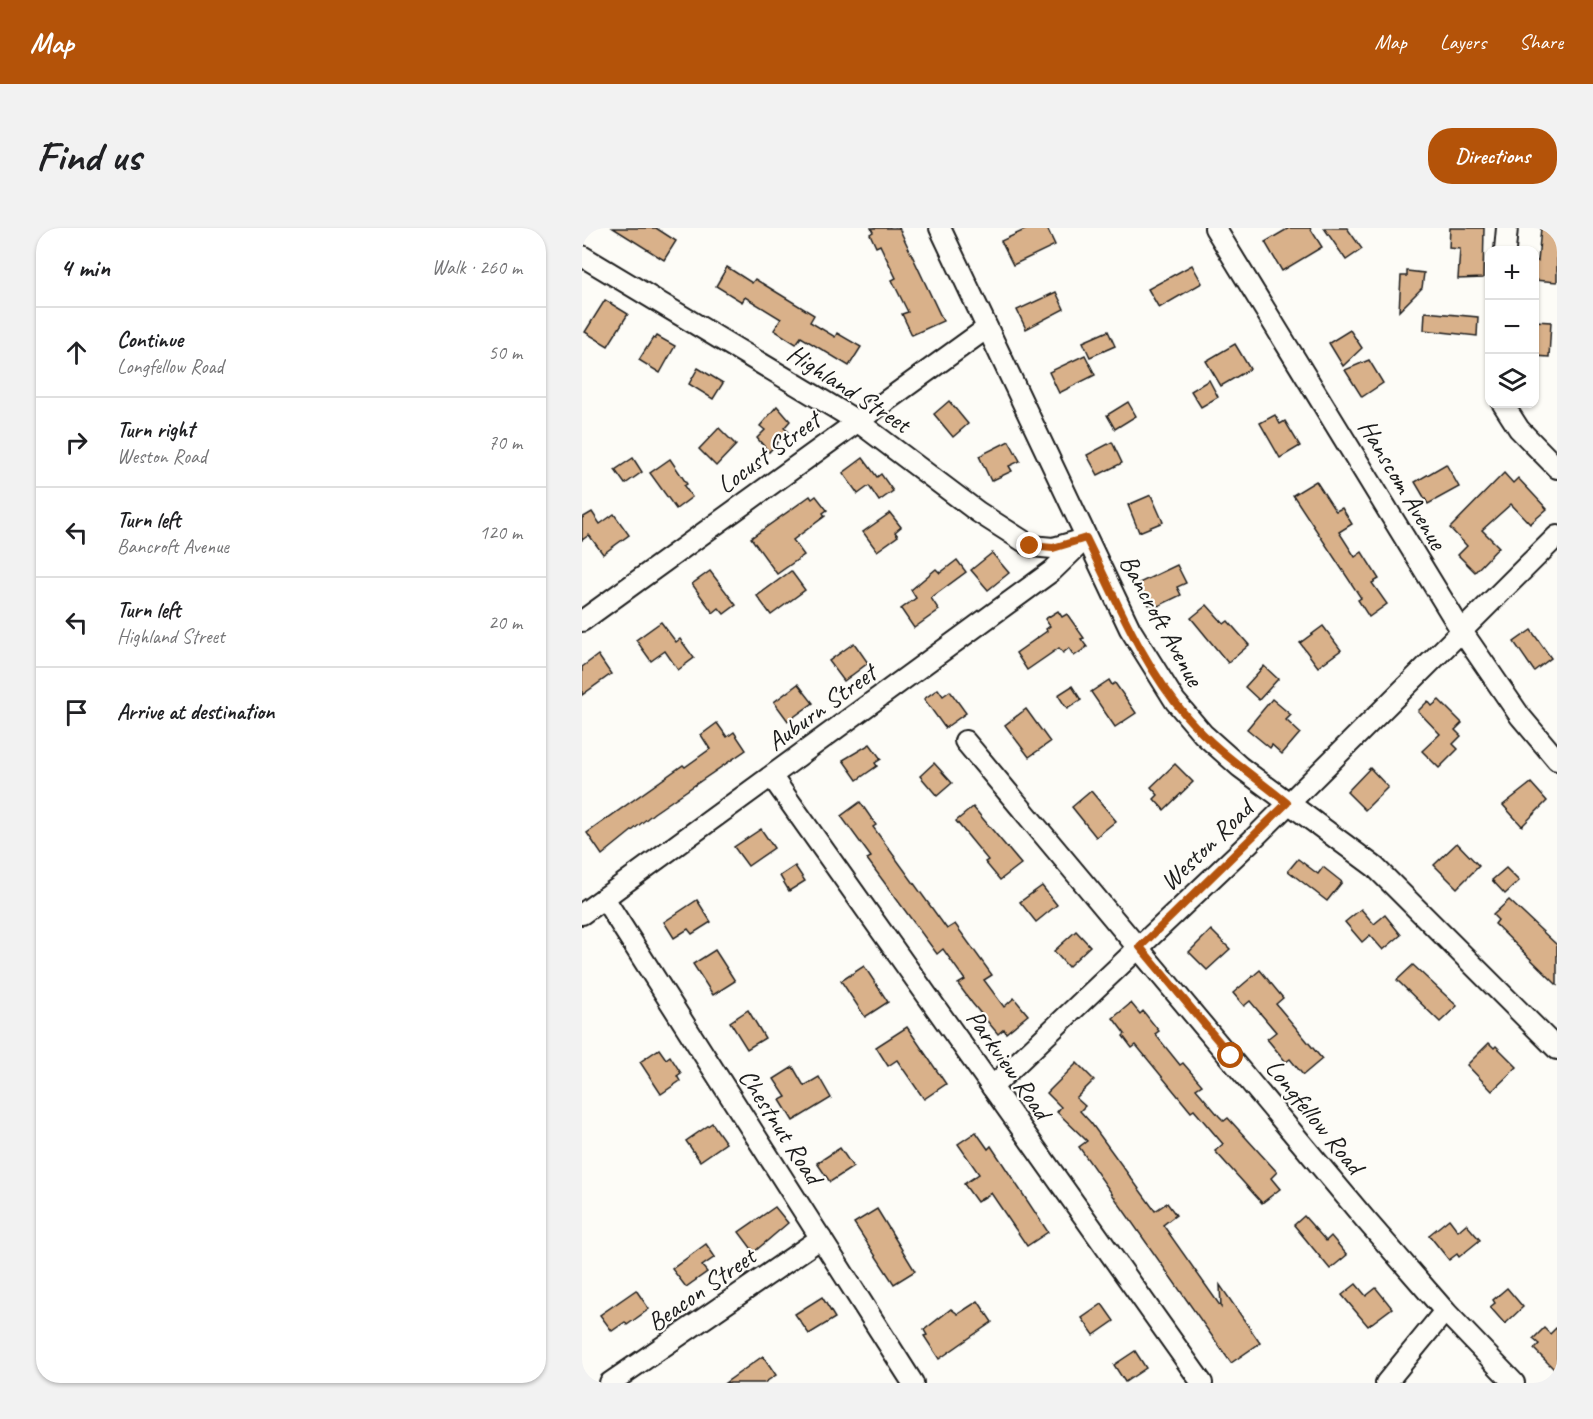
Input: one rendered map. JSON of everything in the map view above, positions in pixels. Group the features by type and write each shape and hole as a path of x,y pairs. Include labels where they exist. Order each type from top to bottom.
{"street":[{"name":"Bancroft Avenue","path":"940,228 1130,628 1175,701 1223,753 1375,867 1557,1049"},
{"name":"Hanscom Avenue","path":"1215,228 1461,630 1520,716 1557,760"},
{"path":"1505,246 1507,228"},
{"name":"Highland Street","path":"586,263 857,421 978,512 1030,546 1053,548 1086,538"},
{"name":"Locust Street","path":"582,621 987,328"},
{"path":"1506,408 1519,429 1557,468"},
{"name":"Weston Road","path":"992,1087 1140,947 1557,536"},
{"name":"Auburn Street","path":"582,914 1053,571 1086,538"},
{"name":"Longfellow Road","path":"964,741 1445,1311 1514,1383"},
{"name":"Parkview Road","path":"772,777 1202,1383"},
{"name":"Chestnut Road","path":"604,898 913,1383"},
{"name":"Beacon Street","path":"610,1383 821,1238"},
{"path":"1386,1383 1445,1311"}],"building":[{"path":"613,228 656,228 676,241 664,260"},
{"path":"871,228 899,228 943,321 912,335 902,314 908,312 892,280 896,278 880,245 876,247 870,234 873,232"},
{"path":"1029,228 1047,228 1055,245 1013,265 1001,241"},
{"path":"1289,228 1310,228 1322,247 1282,271 1265,242"},
{"path":"1324,228 1347,228 1362,249 1346,260"},
{"path":"1450,228 1484,228 1483,278 1458,279 1460,249 1449,248"},
{"path":"1541,228 1557,228 1557,282 1539,280"},
{"path":"1192,265 1202,283 1159,308 1148,289"},
{"path":"727,267 752,283 755,279 814,315 810,322 835,337 837,333 861,347 849,366 801,337 796,344 774,330 781,319 745,297 742,302 716,286"},
{"path":"1407,271 1424,273 1422,288 1399,311 1401,276 1407,276"},
{"path":"1056,292 1064,309 1026,329 1017,310"},
{"path":"605,300 628,314 608,346 585,332"},
{"path":"1425,312 1478,317 1477,336 1424,330"},
{"path":"1539,321 1551,322 1549,357 1539,356"},
{"path":"1350,330 1362,348 1343,366 1329,343"},
{"path":"1108,331 1115,346 1090,357 1083,342"},
{"path":"657,336 675,346 660,373 639,360 653,338"},
{"path":"1235,344 1250,369 1221,386 1206,361"},
{"path":"1085,355 1095,375 1059,393 1049,372"},
{"path":"1369,360 1383,383 1362,397 1345,370"},
{"path":"698,368 723,383 713,399 689,384"},
{"path":"1209,380 1218,397 1201,407 1191,391"},
{"path":"949,401 968,424 953,437 934,414"},
{"path":"1128,402 1136,416 1115,429 1107,415"},
{"path":"777,406 790,421 784,428 788,431 769,452 757,438 765,430 760,426"},
{"path":"1275,415 1280,424 1285,421 1300,446 1280,458 1260,423"},
{"path":"719,428 736,445 716,466 699,449"},
{"path":"1009,441 1020,461 1009,466 1012,471 991,481 979,456"},
{"path":"1112,442 1122,463 1098,475 1087,455"},
{"path":"633,458 642,472 625,484 615,470"},
{"path":"863,458 877,477 881,474 893,491 879,501 869,486 858,494 843,473"},
{"path":"670,459 687,484 684,486 692,497 676,509 650,473"},
{"path":"1446,464 1459,487 1428,504 1415,482"},
{"path":"1504,473 1513,483 1518,478 1547,509 1530,524 1511,504 1482,530 1499,547 1475,572 1458,555 1467,546 1450,528"},
{"path":"1316,481 1334,509 1336,511 1342,508 1352,524 1339,532 1355,557 1362,552 1379,579 1372,583 1387,604 1369,617 1358,600 1361,598 1293,495"},
{"path":"1151,495 1163,522 1139,532 1128,505"},
{"path":"810,496 812,499 816,496 827,510 823,513 825,516 793,540 804,555 777,574 751,538"},
{"path":"592,512 600,524 614,514 629,535 603,554 589,535 582,540 582,518"},
{"path":"890,513 901,527 895,532 898,536 877,551 863,532"},
{"path":"992,553 1009,573 988,590 971,570"},
{"path":"957,560 966,572 931,598 939,610 914,628 901,609 916,598 911,590 936,569 940,573"},
{"path":"1177,565 1186,583 1177,587 1181,595 1154,608 1152,603 1149,605 1139,583"},
{"path":"710,571 736,605 724,614 719,608 713,613 692,584"},
{"path":"791,571 805,590 771,615 757,596"},
{"path":"1207,605 1224,624 1228,621 1249,645 1228,663 1191,618"},
{"path":"1058,611 1062,617 1067,614 1084,638 1081,639 1087,647 1074,656 1069,648 1063,653 1059,648 1027,670 1016,653 1047,631 1046,629 1050,626 1045,619"},
{"path":"661,622 676,642 680,639 694,658 678,670 665,651 651,661 636,640"},
{"path":"1323,626 1341,650 1318,667 1300,643"},
{"path":"1531,630 1551,658 1534,671 1514,642"},
{"path":"854,643 868,663 844,681 829,661"},
{"path":"598,655 611,674 582,695 582,667"},
{"path":"1264,666 1278,679 1259,700 1245,687"},
{"path":"1109,680 1112,685 1115,683 1136,713 1115,727 1091,692"},
{"path":"798,684 813,703 788,721 774,702"},
{"path":"1072,686 1081,700 1067,709 1058,695"},
{"path":"938,689 943,696 950,691 966,713 945,728 924,699"},
{"path":"1272,699 1291,715 1286,720 1300,733 1282,754 1272,745 1270,748 1247,729"},
{"path":"1439,700 1462,723 1455,730 1461,736 1453,744 1458,749 1439,768 1422,751 1440,734 1418,711 1428,701 1432,706"},
{"path":"1026,709 1050,742 1029,757 1005,725"},
{"path":"717,723 727,737 734,732 746,750 654,813 602,855 587,833 683,765 685,767 710,749 701,735"},
{"path":"870,744 881,759 875,763 877,766 857,780 843,760"},
{"path":"934,763 952,783 937,796 920,776"},
{"path":"1175,764 1193,782 1164,810 1154,799 1158,795 1151,787"},
{"path":"1370,768 1388,787 1365,810 1347,792"},
{"path":"1531,783 1547,801 1522,826 1503,805"},
{"path":"1091,791 1116,821 1096,837 1072,807"},
{"path":"860,802 876,825 873,827 947,929 955,924 992,975 984,980 1004,1007 1014,998 1028,1015 1006,1033 1004,1029 998,1034 972,1003 958,984 965,980 943,949 937,954 867,859 871,857 841,816"},
{"path":"973,807 1021,864 1000,880 985,862 988,860 956,821"},
{"path":"761,829 774,848 748,866 734,847"},
{"path":"1457,843 1479,866 1457,888 1434,865"},
{"path":"1298,859 1318,874 1323,867 1342,882 1327,901 1288,871"},
{"path":"795,866 805,881 789,891 780,876"},
{"path":"1506,868 1519,881 1505,894 1492,880"},
{"path":"1042,886 1057,905 1036,922 1020,902"},
{"path":"697,900 711,922 692,934 688,929 674,938 664,922"},
{"path":"1509,900 1557,945 1557,985 1495,924 1498,920 1493,915"},
{"path":"1361,909 1374,924 1385,915 1401,935 1383,950 1370,935 1362,942 1345,922"},
{"path":"1211,930 1230,949 1207,970 1189,952"},
{"path":"1076,931 1090,946 1068,967 1054,951"},
{"path":"715,950 735,981 713,995 693,964"},
{"path":"1413,965 1457,1006 1440,1022 1397,980"},
{"path":"864,966 888,1002 865,1017 841,981"},
{"path":"1260,970 1283,998 1276,1004 1322,1059 1303,1075 1290,1059 1286,1062 1267,1039 1276,1032 1250,1001 1244,1006 1233,993"},
{"path":"1131,1003 1140,1014 1143,1011 1159,1031 1155,1034 1180,1065 1183,1063 1202,1085 1196,1089 1219,1116 1224,1121 1228,1118 1277,1172 1271,1178 1280,1189 1262,1203 1215,1151 1223,1144 1194,1110 1191,1112 1136,1045 1132,1048 1123,1036 1125,1034 1113,1018"},
{"path":"748,1010 765,1038 747,1049 730,1022"},
{"path":"907,1027 946,1084 924,1099 897,1060 888,1066 876,1047"},
{"path":"1489,1043 1494,1048 1496,1046 1517,1067 1492,1091 1467,1065"},
{"path":"659,1049 666,1059 670,1056 681,1073 677,1076 680,1081 661,1094 640,1062"},
{"path":"1077,1063 1094,1080 1076,1098 1085,1106 1080,1111 1155,1211 1167,1203 1176,1215 1163,1225 1221,1307 1220,1285 1260,1343 1231,1363 1079,1147 1087,1141 1057,1112 1061,1107 1047,1093"},
{"path":"793,1067 804,1086 819,1077 831,1098 793,1121 780,1100 786,1097 774,1079"},
{"path":"712,1123 726,1143 700,1161 686,1141"},
{"path":"976,1132 988,1149 991,1146 1048,1232 1027,1246 991,1193 977,1202 964,1184 979,1174 958,1144"},
{"path":"840,1148 853,1167 830,1182 817,1163"},
{"path":"775,1207 788,1223 754,1252 739,1232"},
{"path":"877,1209 915,1271 894,1284 854,1223"},
{"path":"1304,1216 1326,1241 1331,1236 1347,1255 1330,1269 1294,1225"},
{"path":"1449,1219 1458,1231 1466,1224 1480,1240 1459,1257 1457,1254 1449,1260 1429,1235"},
{"path":"706,1244 715,1257 702,1266 707,1272 686,1287 672,1269"},
{"path":"1356,1284 1366,1296 1376,1288 1392,1308 1368,1326 1342,1295"},
{"path":"1507,1288 1523,1307 1505,1324 1490,1307 1495,1303 1493,1300"},
{"path":"636,1290 649,1309 627,1325 625,1322 612,1331 600,1315"},
{"path":"822,1297 835,1318 809,1334 795,1314"},
{"path":"978,1301 992,1322 939,1359 924,1336 927,1335 924,1330 951,1309 958,1314"},
{"path":"1102,1304 1114,1321 1094,1335 1082,1318"},
{"path":"1557,1327 1557,1372 1534,1349 1539,1344 1533,1339 1544,1328 1550,1334"},
{"path":"1135,1351 1146,1368 1125,1382 1114,1365"},
{"path":"763,1356 776,1375 764,1383 725,1383"}],"route":[{"path":"1030,546 1053,548 1073,544 1086,538 1146,657 1162,684 1187,717 1223,753 1287,803 1250,842 1140,947 1231,1056"}]}
